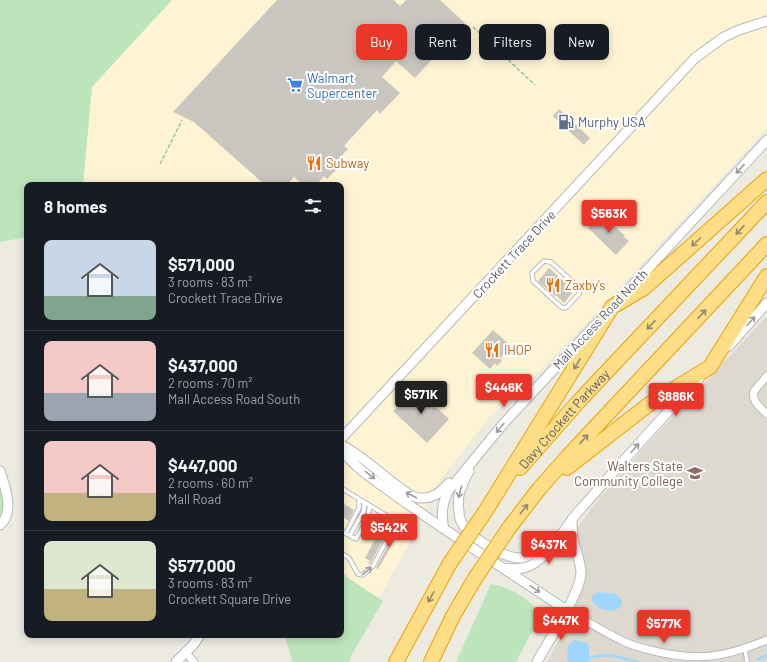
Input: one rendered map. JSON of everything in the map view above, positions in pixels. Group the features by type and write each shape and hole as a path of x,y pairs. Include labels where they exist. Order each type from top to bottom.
{"highway":[{"path":"484,512 612,307 644,288 767,179"},
{"name":"Davy Crockett Parkway","path":"396,662 450,563 484,512 528,458 579,401 767,202"},
{"path":"431,662 474,580 509,528 598,424 767,244"},
{"path":"540,490 648,405 710,367 767,276"}],"street":[{"name":"Crockett Trace Drive","path":"344,436 696,58 728,35 767,21"},
{"name":"Mall Access Road North","path":"444,529 442,514 446,495 475,457 541,383 767,140"},
{"path":"503,568 521,569 530,566 540,560 555,545 572,519 661,418 767,304"},
{"path":"767,376 753,393 757,404 767,414"},
{"path":"344,446 350,449 384,476 418,498 434,496 439,493 475,457"},
{"path":"344,454 385,488 444,529 566,610 625,642 671,655 694,658 720,655 744,649 767,640"},
{"path":"475,457 458,496 460,518 462,524 468,530 501,554 522,558 537,552 572,519"},
{"path":"0,471 8,497 8,507 3,523 0,525"},
{"path":"536,662 578,586 581,573 574,542 572,519"},
{"path":"176,662 186,653 198,638"},
{"path":"186,653 194,662"}],"lane":[{"path":"580,290 579,294 573,301 567,307 563,308 533,281 532,273 544,261 551,262 577,286 580,290 582,293 581,296"},
{"path":"344,490 392,519 395,523 373,566 363,575 358,574 349,558 344,555"},
{"path":"359,500 359,508 346,533 356,539 368,518 369,506"},
{"path":"350,535 364,511 364,503"},
{"path":"744,649 747,662"}],"path":[{"path":"473,27 535,85"},
{"path":"160,164 182,120"}],"shaded area":[{"path":"172,0 767,0 767,128 597,312 524,387 492,414 432,491 409,544 379,598 344,574 344,182 83,182 92,87"},
{"name":"Walters State Community College","path":"767,316 767,662 547,662 565,628 585,575 585,564 578,544 576,533 577,528 594,505 650,441"}],"green space":[{"path":"0,0 172,0 92,87 83,182 24,182 24,238 0,242"},
{"path":"0,471 8,497 0,525"},
{"path":"344,574 383,601 349,662 293,662 285,638 344,638"},
{"path":"491,584 511,590 539,610 539,625 529,637 516,662 456,662"}],"water":[{"path":"599,592 615,594 622,600 622,605 619,608 610,611 596,606 591,598 594,594"},
{"path":"574,640 587,643 589,648 589,662 567,662 568,646"}],"building":[{"name":"Walmart Supercenter","path":"277,0 394,0 400,6 406,0 440,0 465,23 415,24 415,60 431,60 415,78 396,61 382,77 400,93 380,114 377,110 344,146 348,149 335,163 339,167 327,179 324,176 319,182 300,182 294,177 290,182 262,182 194,122 173,112"},
{"name":"Murphy USA","path":"559,109 590,138 584,145 553,116"},
{"path":"602,214 629,241 616,255 588,228"},
{"name":"Zaxby's","path":"549,268 567,284 564,286 572,293 564,303 538,281"},
{"name":"IHOP","path":"493,330 511,346 500,359 502,361 497,366 495,363 490,369 472,353"},
{"path":"415,387 449,419 427,443 393,411"},
{"path":"344,504 354,510 349,521 344,518"},
{"path":"370,519 384,527 387,523 391,525 370,564 368,563 370,561 365,558 375,539 364,533"},
{"path":"397,529 400,531 378,569 376,568"}],"waterway":[{"path":"582,662 588,658 602,655 638,662"},
{"path":"758,659 767,655"}],"place":[{"name":"Walmart Supercenter","path":"295,85"},
{"name":"Murphy USA","path":"566,122"},
{"name":"Subway","path":"314,163"},
{"name":"Zaxby's","path":"553,285"},
{"name":"IHOP","path":"492,350"},
{"name":"Walters State Community College","path":"695,473"}]}
